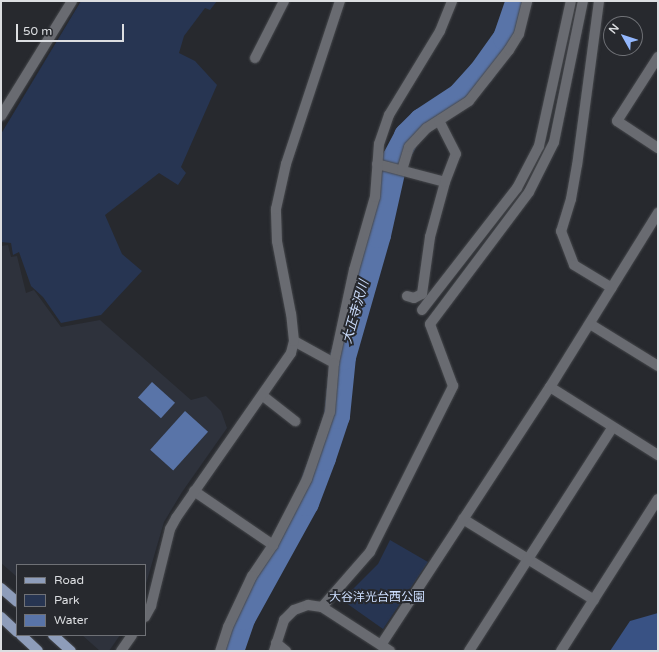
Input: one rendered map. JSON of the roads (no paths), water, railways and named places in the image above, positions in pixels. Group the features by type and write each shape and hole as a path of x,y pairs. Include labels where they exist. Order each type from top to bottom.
{"main road":[{"path":"1,588 16,601"},
{"path":"1,618 16,631"},
{"path":"22,636 38,651"},
{"path":"54,636 71,651"}],"street":[{"path":"1,116 72,1"},
{"path":"255,58 284,1"},
{"path":"146,615 153,598 170,529 194,491 291,353 294,341 277,241 276,209 286,164 340,1"},
{"path":"220,651 249,582 273,545 308,479 330,412 334,363 354,270 375,197 380,164 379,144 389,115 440,30 452,1"},
{"path":"400,169 409,147 427,128 469,101 509,50 519,34 527,1"},
{"path":"422,310 517,188 539,146 571,1"},
{"path":"322,607 370,552 453,386 430,324 529,192 554,142 583,1"},
{"path":"599,1 577,164 571,199 561,231 574,264 612,288"},
{"path":"658,57 616,121 658,148"},
{"path":"407,296 414,298 422,294 430,237 445,182 456,154 439,121"},
{"path":"380,164 445,182"},
{"path":"381,645 550,387 658,212"},
{"path":"590,324 656,362"},
{"path":"294,341 334,363"},
{"path":"550,387 658,455"},
{"path":"262,396 295,420"},
{"path":"469,651 613,427"},
{"path":"194,491 273,545"},
{"path":"561,651 658,499"},
{"path":"463,519 594,600"},
{"path":"286,651 275,647 284,620 294,610 308,605 322,607 390,651"},
{"path":"121,651 131,636"}],"water":[{"path":"152,382 175,403 161,418 138,398"},
{"path":"185,411 208,432 173,470 150,450"}],"waterway":[{"name":"大正寺沢川","path":"231,651 243,617 306,503 323,458 337,416 343,357 378,235 395,159 407,136 422,121 460,96 481,73 506,38 519,1"}],"park label":[{"name":"大谷洋光台西公園","path":"377,598"}]}
